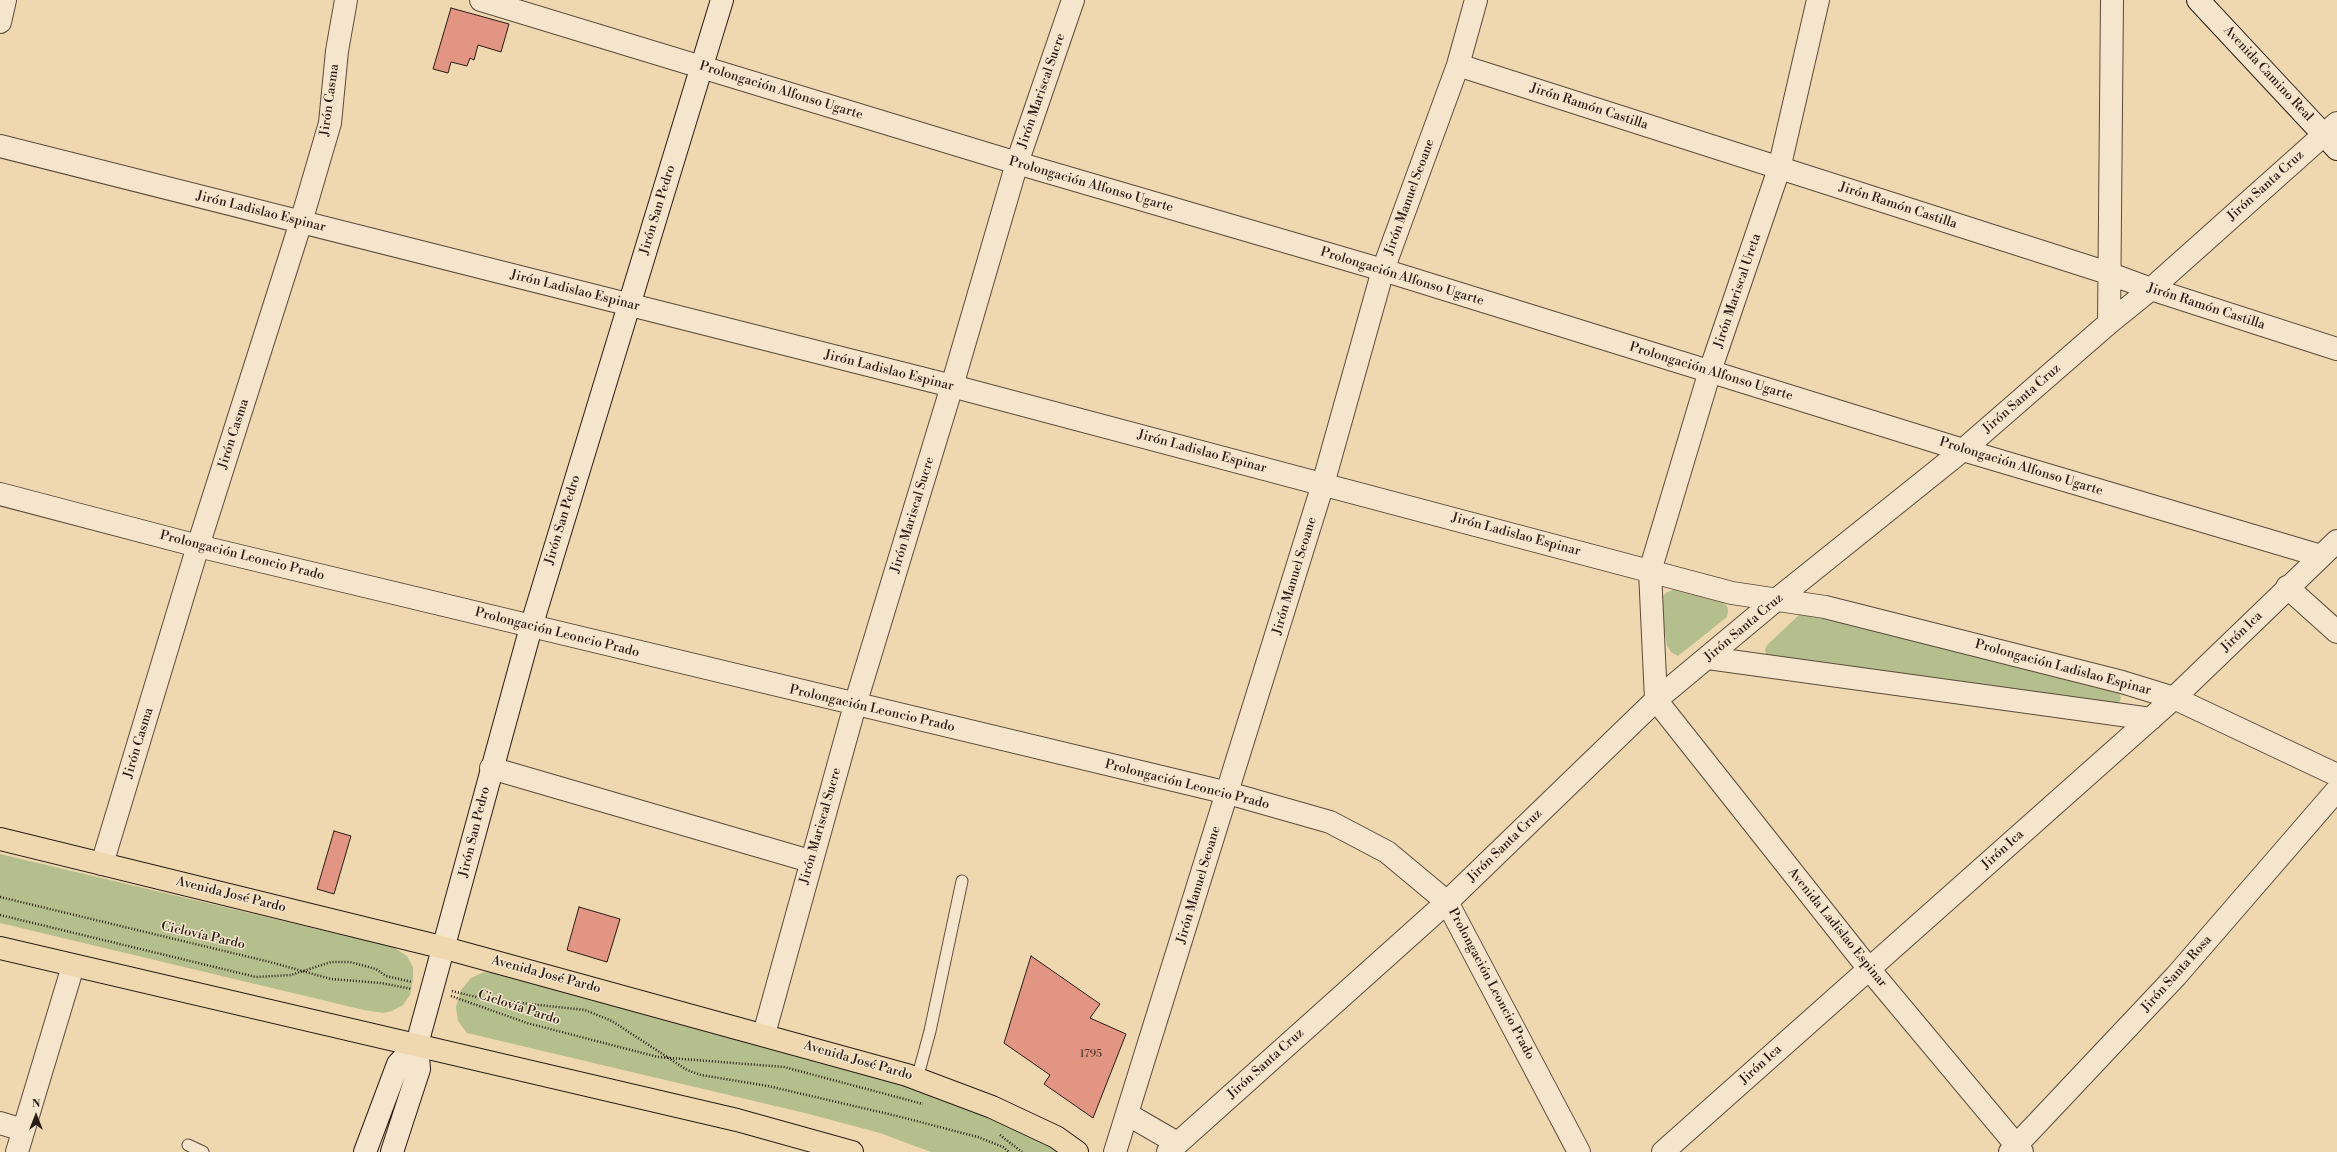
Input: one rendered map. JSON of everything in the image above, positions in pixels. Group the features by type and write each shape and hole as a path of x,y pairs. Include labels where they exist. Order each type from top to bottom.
{"main road":[{"name":"Avenida José Pardo","path":"0,838 445,948 764,1034 917,1079 992,1107 1056,1137 1077,1152"},
{"path":"0,948 417,1044 737,1120 852,1152"}],"street":[{"path":"0,22 6,0"},
{"name":"Jirón Casma","path":"102,864 198,546 301,222 330,123 337,51 346,0"},
{"name":"Prolongación Alfonso Ugarte","path":"481,0 1017,163 1383,270 1963,450 2321,556"},
{"name":"Jirón San Pedro","path":"392,1152 419,1069 417,1044 445,948 491,768 531,627 722,0"},
{"name":"Jirón Mariscal Sucre","path":"764,1034 810,861 855,705 952,386 1017,163 1073,0"},
{"name":"Jirón Manuel Seoane","path":"1115,1152 1323,484 1383,270 1458,65 1476,0"},
{"name":"Jirón Mariscal Ureta","path":"1656,700 1650,571 1710,371 1780,169 1818,0"},
{"path":"2109,323 2108,273 2112,0"},
{"name":"Avenida Camino Real","path":"2198,0 2333,135"},
{"name":"Jirón Ramón Castilla","path":"1458,65 2108,273 2151,289 2337,349"},
{"name":"Jirón Santa Cruz","path":"1173,1148 1447,902 1656,700 1776,600 1963,450 2109,323 2333,135"},
{"name":"Jirón Ladislao Espinar","path":"0,146 952,386 1732,594 1776,600"},
{"name":"Prolongación Leoncio Prado","path":"0,494 198,546 855,705 1228,793 1330,822 1387,852 1447,902 1579,1152"},
{"name":"Jirón Ica","path":"1663,1152 2151,719 2337,541"},
{"path":"2287,588 2337,632"},
{"name":"Prolongación Ladislao Espinar","path":"1776,600 1825,607 2114,680 2174,698 2337,775"},
{"name":"Prolongación Ladislao Espinar","path":"1708,658 2151,719"},
{"name":"Avenida Ladislao Espinar","path":"1656,700 1869,969 2016,1150"},
{"path":"491,768 810,861"},
{"name":"Jirón Santa Rosa","path":"2016,1150 2176,976 2337,790"},
{"path":"17,1152 73,966"},
{"name":"Jirón San Pedro","path":"365,1152 398,1064 417,1044"},
{"path":"1127,1114 1173,1148"},
{"path":"0,1123 23,1130"}],"lane":[{"path":"917,1079 930,1031 962,881"},
{"path":"188,1145 203,1152"}],"path":[{"name":"Ciclovía Pardo","path":"0,897 331,979 381,983 433,990 463,999 527,1023 672,1060 784,1067 918,1104 928,1104"},
{"path":"0,915 256,977 291,975 331,962 350,962 376,969 386,976 433,990 484,999 585,1010 612,1021 687,1070 701,1074 768,1086 897,1116 978,1137 1003,1147 1009,1152"},
{"path":"997,1132 1022,1152"}],"green space":[{"path":"1673,590 1722,602 1727,606 1728,611 1727,617 1678,656 1672,653 1667,646 1661,608 1661,598 1667,592"},
{"path":"1814,613 2119,691 2121,698 2119,703 2113,706 1767,656 1765,650 1767,645 1799,615"},
{"path":"0,854 393,947 407,956 413,967 413,979 410,995 403,1005 392,1011 383,1013 364,1010 0,923"},
{"path":"484,972 503,973 914,1082 1066,1152 931,1152 880,1133 809,1114 467,1033 458,1021 456,1007 461,990 471,978"}],"building":[{"path":"451,8 509,24 501,52 478,45 474,60 470,58 467,66 451,62 448,73 433,69"},
{"path":"334,831 351,836 334,894 317,889"},
{"path":"579,907 620,919 607,962 567,950"},
{"path":"1031,956 1100,1004 1090,1018 1126,1034 1093,1118 1044,1084 1050,1075 1004,1043"}]}
